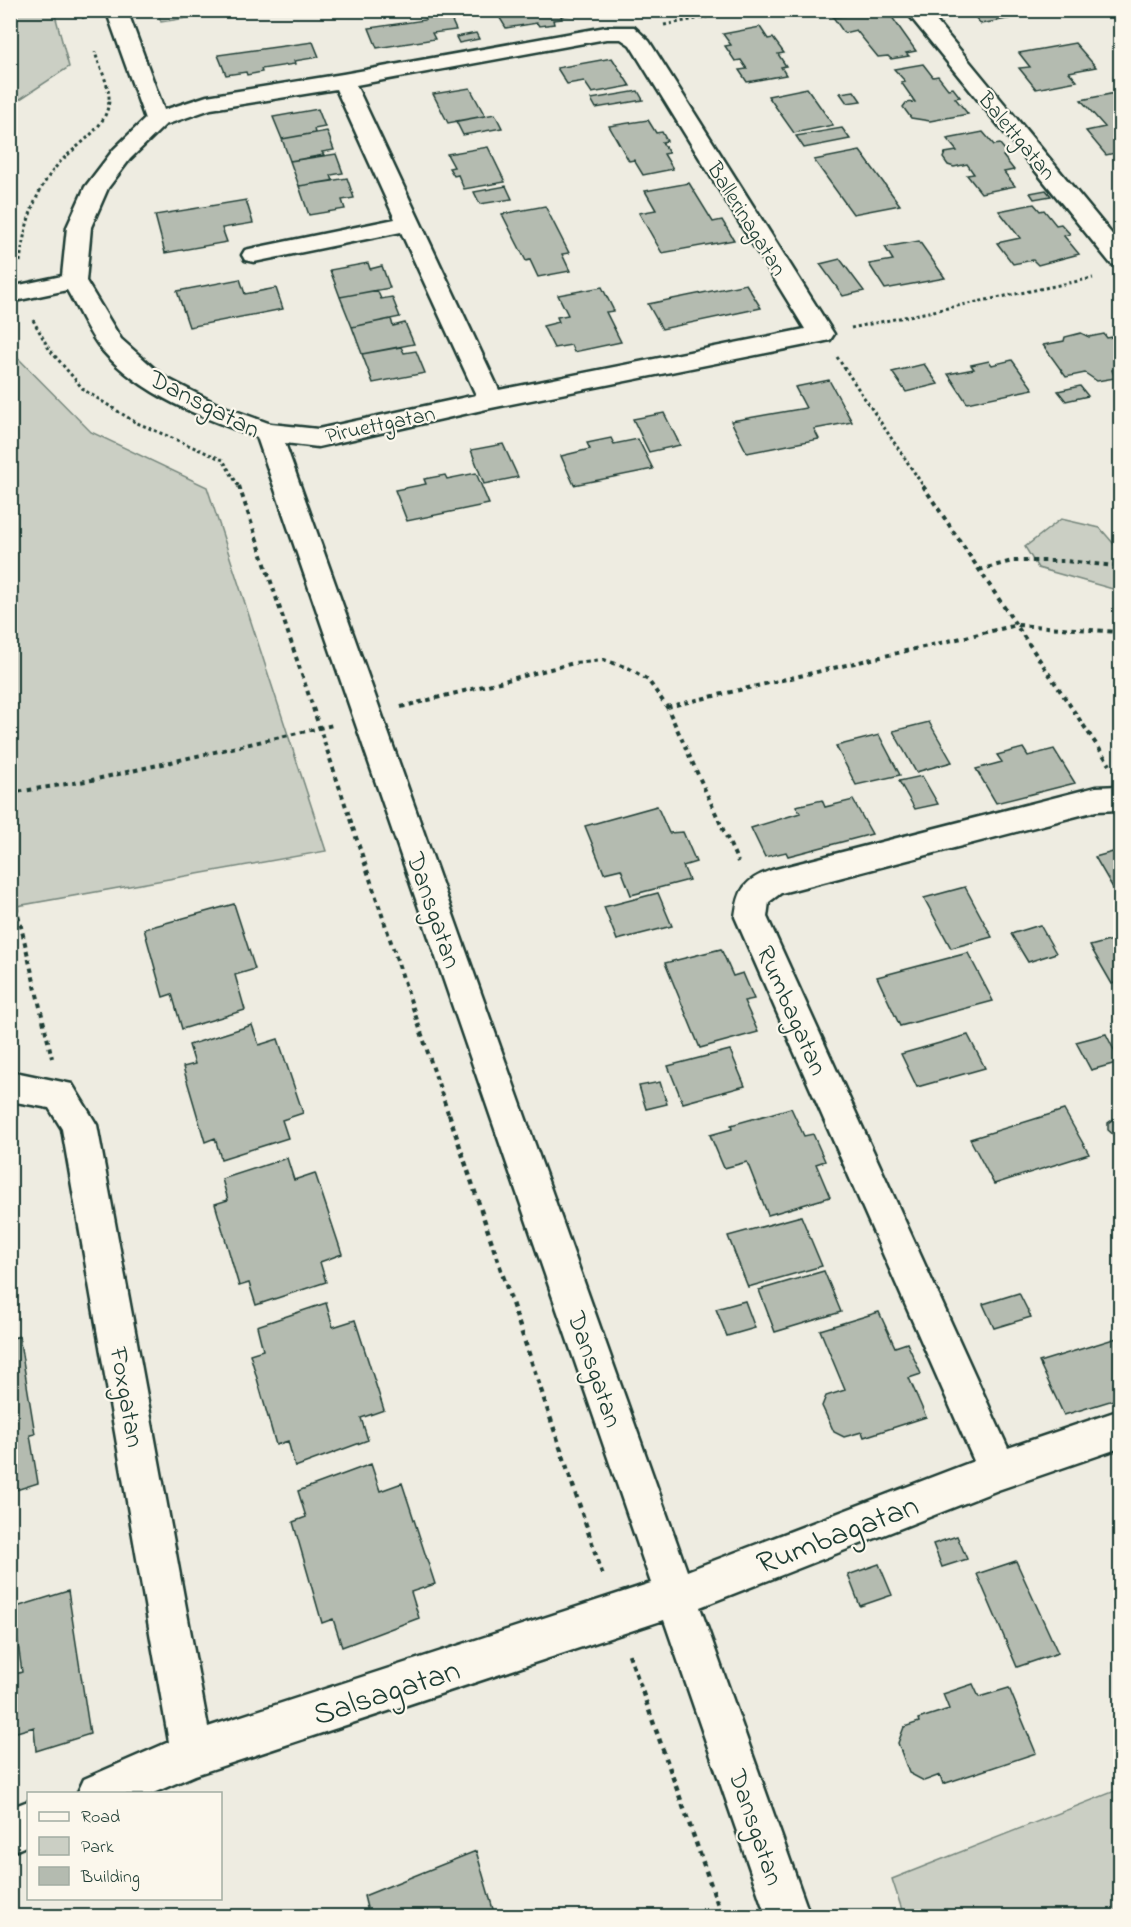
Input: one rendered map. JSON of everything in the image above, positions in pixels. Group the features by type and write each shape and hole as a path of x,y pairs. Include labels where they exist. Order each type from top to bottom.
{"street":[{"path":"116,10 157,120"},
{"name":"Balettgatan","path":"915,10 1120,259"},
{"path":"14,294 74,281 80,227 97,187 122,154 157,120 207,104 606,33 626,32"},
{"name":"Ballerinagatan","path":"626,32 638,41 821,334"},
{"path":"343,81 491,400 821,334"},
{"path":"254,255 409,223"},
{"name":"Dansgatan","path":"74,281 111,344 155,383 210,411 268,432 788,1917"},
{"name":"Piruettgatan","path":"268,432 318,438 491,400"},
{"path":"754,895 772,883 1096,799 1117,784"},
{"name":"Rumbagatan","path":"754,895 751,917 998,1471"},
{"path":"10,1086 60,1095"},
{"name":"Foxgatan","path":"60,1095 79,1125 192,1754"},
{"name":"Rumbagatan","path":"675,1596 998,1471 1120,1429"},
{"name":"Salsagatan","path":"104,1792 192,1754 675,1596"},
{"path":"10,1831 27,1823"}],"path":[{"path":"81,10 85,22"},
{"path":"626,32 743,10"},
{"path":"92,44 110,99 104,119 56,167 32,202 21,243 14,294 49,349 84,390 135,422 223,460 238,483 616,1616 722,1917"},
{"path":"1097,277 821,334 1017,625 1117,784"},
{"path":"979,570 1012,561 1066,561 1115,566 1120,564"},
{"path":"667,708 1017,625 1120,632"},
{"path":"10,793 92,780 320,728 574,663 604,660 628,668 648,680 667,708 754,895"},
{"path":"10,880 60,1095"}],"green space":[{"path":"11,10 54,11 69,67 11,105"},
{"path":"157,10 233,11 161,22"},
{"path":"10,350 91,432 207,487 326,851 11,907"},
{"path":"1061,519 1100,528 1120,551 1120,591 1038,568 1025,547"},
{"path":"1120,1789 1120,1916 904,1916 892,1879"}],"building":[{"path":"447,10 456,30 432,33 435,39 377,48 369,28 425,20 423,14"},
{"path":"495,10 589,11 561,16 562,19 553,20 554,24 539,26 537,23 506,28"},
{"path":"887,10 916,51 906,53 909,56 891,59 888,56 878,57 856,30 844,33 833,17 845,16 843,12"},
{"path":"969,10 1010,10 1017,17 981,24"},
{"path":"760,27 768,39 773,38 784,53 778,54 786,66 781,67 786,75 747,82 739,70 747,69 741,60 735,61 725,46 731,45 723,34"},
{"path":"476,33 479,39 459,43 456,37"},
{"path":"313,42 319,57 294,61 295,64 261,69 262,72 247,75 246,72 226,75 218,55"},
{"path":"1075,43 1096,67 1069,72 1077,81 1036,89 1019,68 1030,67 1019,53"},
{"path":"612,58 630,86 592,93 584,81 567,84 557,68"},
{"path":"923,64 933,77 938,76 948,89 953,88 960,97 955,98 968,114 930,121 911,118 903,107 906,103 915,102 901,82 905,81 894,69"},
{"path":"470,88 485,116 448,123 433,94"},
{"path":"807,88 833,125 794,133 768,96"},
{"path":"638,91 643,100 596,108 591,99"},
{"path":"854,91 861,101 847,103 840,93"},
{"path":"1120,92 1120,152 1106,155 1086,131 1105,127 1081,100"},
{"path":"318,109 325,127 314,129 315,133 282,139 273,117"},
{"path":"495,114 502,128 463,135 456,121"},
{"path":"648,120 656,133 662,132 667,141 662,142 669,153 664,154 673,169 643,175 634,160 629,161 609,126"},
{"path":"842,128 850,139 804,148 796,136"},
{"path":"327,131 334,150 322,152 324,155 290,161 282,139"},
{"path":"983,132 994,145 1000,144 1009,155 1003,156 1014,170 1004,172 1015,186 981,193 967,175 974,174 967,164 954,167 948,165 943,158 945,153 957,151 947,139"},
{"path":"488,147 505,182 464,189 458,175 454,176 449,168 454,167 447,154"},
{"path":"860,151 900,205 853,214 814,160"},
{"path":"336,154 343,173 331,175 333,181 299,186 290,161"},
{"path":"347,178 354,198 342,200 345,209 309,215 299,186"},
{"path":"689,183 713,222 722,220 734,240 662,253 639,213 656,210 645,191"},
{"path":"506,186 512,199 480,204 474,192"},
{"path":"1046,190 1051,196 1034,199 1030,193"},
{"path":"246,200 253,223 222,228 227,242 165,253 155,215"},
{"path":"1034,204 1040,211 1044,210 1056,225 1061,224 1070,234 1064,236 1079,254 1038,265 1033,260 1013,264 997,243 1020,238 999,211"},
{"path":"545,206 569,253 562,254 570,271 538,277 530,260 526,261 502,214"},
{"path":"919,241 945,278 885,289 869,264 893,260 885,247"},
{"path":"840,259 864,291 843,296 820,264"},
{"path":"368,263 370,269 382,266 390,288 340,297 330,270"},
{"path":"240,279 245,294 276,288 283,309 189,327 177,291"},
{"path":"746,284 761,308 662,329 648,304"},
{"path":"602,287 614,311 606,312 621,342 574,352 571,345 554,348 543,326 559,322 557,317 568,315 558,295"},
{"path":"377,290 381,299 392,297 400,317 352,327 340,297"},
{"path":"391,319 393,326 405,323 414,344 362,354 352,327"},
{"path":"1081,333 1089,337 1104,334 1107,338 1117,336 1120,341 1120,368 1112,370 1115,378 1097,381 1085,373 1066,377 1043,345 1064,341 1065,337"},
{"path":"401,347 404,353 416,351 425,373 373,383 362,354"},
{"path":"1012,360 1033,389 967,403 948,374 974,369 971,365 989,361 992,365"},
{"path":"924,364 938,384 906,392 892,372"},
{"path":"829,380 852,422 814,429 819,439 747,453 731,421 806,408 795,387"},
{"path":"1080,386 1088,396 1066,401 1058,391"},
{"path":"664,413 680,445 649,452 633,419"},
{"path":"611,438 614,444 638,439 653,469 574,485 561,456 590,449 587,443"},
{"path":"503,444 518,477 484,484 471,450"},
{"path":"476,473 489,504 407,521 395,490 426,484 424,479 445,475 447,479"},
{"path":"929,722 952,762 916,772 893,731"},
{"path":"879,735 900,775 856,785 836,746"},
{"path":"1023,748 1028,756 1054,749 1075,783 996,803 976,769 1002,762 997,755"},
{"path":"922,776 938,804 915,809 899,781"},
{"path":"822,800 825,807 853,800 872,834 788,856 786,852 765,857 751,828 800,813 796,806"},
{"path":"657,806 669,833 683,832 696,862 683,866 689,880 631,895 621,869 604,873 585,826"},
{"path":"1120,850 1120,900 1095,857"},
{"path":"965,887 992,937 951,948 924,898"},
{"path":"658,893 672,926 617,940 604,907"},
{"path":"234,904 255,969 235,975 245,1010 182,1029 172,994 163,997 144,929"},
{"path":"1040,925 1056,953 1028,962 1011,934"},
{"path":"1120,938 1120,981 1112,984 1090,946"},
{"path":"721,949 733,976 743,973 754,999 744,1001 758,1032 700,1048 665,963"},
{"path":"968,953 993,1001 900,1026 877,977"},
{"path":"252,1025 259,1045 278,1039 303,1113 282,1120 288,1138 221,1159 215,1138 205,1142 183,1067 195,1064 189,1045"},
{"path":"1106,1034 1120,1062 1091,1070 1076,1042"},
{"path":"968,1035 985,1068 917,1087 901,1054"},
{"path":"730,1050 745,1086 683,1103 668,1066"},
{"path":"660,1082 667,1104 646,1109 639,1086"},
{"path":"791,1108 804,1136 813,1134 825,1161 816,1164 830,1197 768,1215 747,1162 724,1168 710,1135 732,1129 731,1125"},
{"path":"1064,1110 1089,1154 994,1184 970,1139"},
{"path":"1115,1118 1120,1119 1120,1137 1116,1137 1108,1130 1108,1123"},
{"path":"287,1158 294,1180 315,1173 342,1254 320,1262 326,1282 256,1305 249,1283 239,1286 215,1204 228,1200 222,1179"},
{"path":"801,1216 822,1266 748,1287 728,1236"},
{"path":"824,1271 841,1312 775,1332 759,1290"},
{"path":"1019,1293 1031,1317 994,1328 983,1304"},
{"path":"745,1301 755,1328 727,1336 716,1309"},
{"path":"326,1303 333,1327 355,1320 384,1410 361,1418 368,1440 295,1467 288,1441 276,1445 250,1354 263,1350 257,1326"},
{"path":"879,1312 895,1347 907,1343 921,1374 909,1378 926,1417 864,1437 862,1432 844,1437 834,1432 822,1406 826,1396 845,1390 820,1330"},
{"path":"19,1336 35,1434 30,1435 38,1483 10,1492 10,1339"},
{"path":"1120,1337 1120,1398 1064,1415 1039,1362"},
{"path":"371,1464 380,1491 402,1483 435,1584 411,1592 419,1618 342,1647 333,1619 322,1623 293,1522 306,1517 298,1491"},
{"path":"957,1536 967,1559 942,1567 933,1544"},
{"path":"1016,1561 1058,1653 1017,1667 977,1574"},
{"path":"879,1564 892,1595 860,1606 848,1575"},
{"path":"68,1591 90,1734 36,1751 34,1727 10,1734 10,1676 22,1672 13,1608"},
{"path":"973,1684 979,1697 1009,1688 1036,1753 943,1784 940,1775 924,1781 909,1773 898,1743 904,1727 919,1722 918,1719 949,1709 943,1694"},
{"path":"476,1851 495,1916 369,1916 364,1896"}]}
